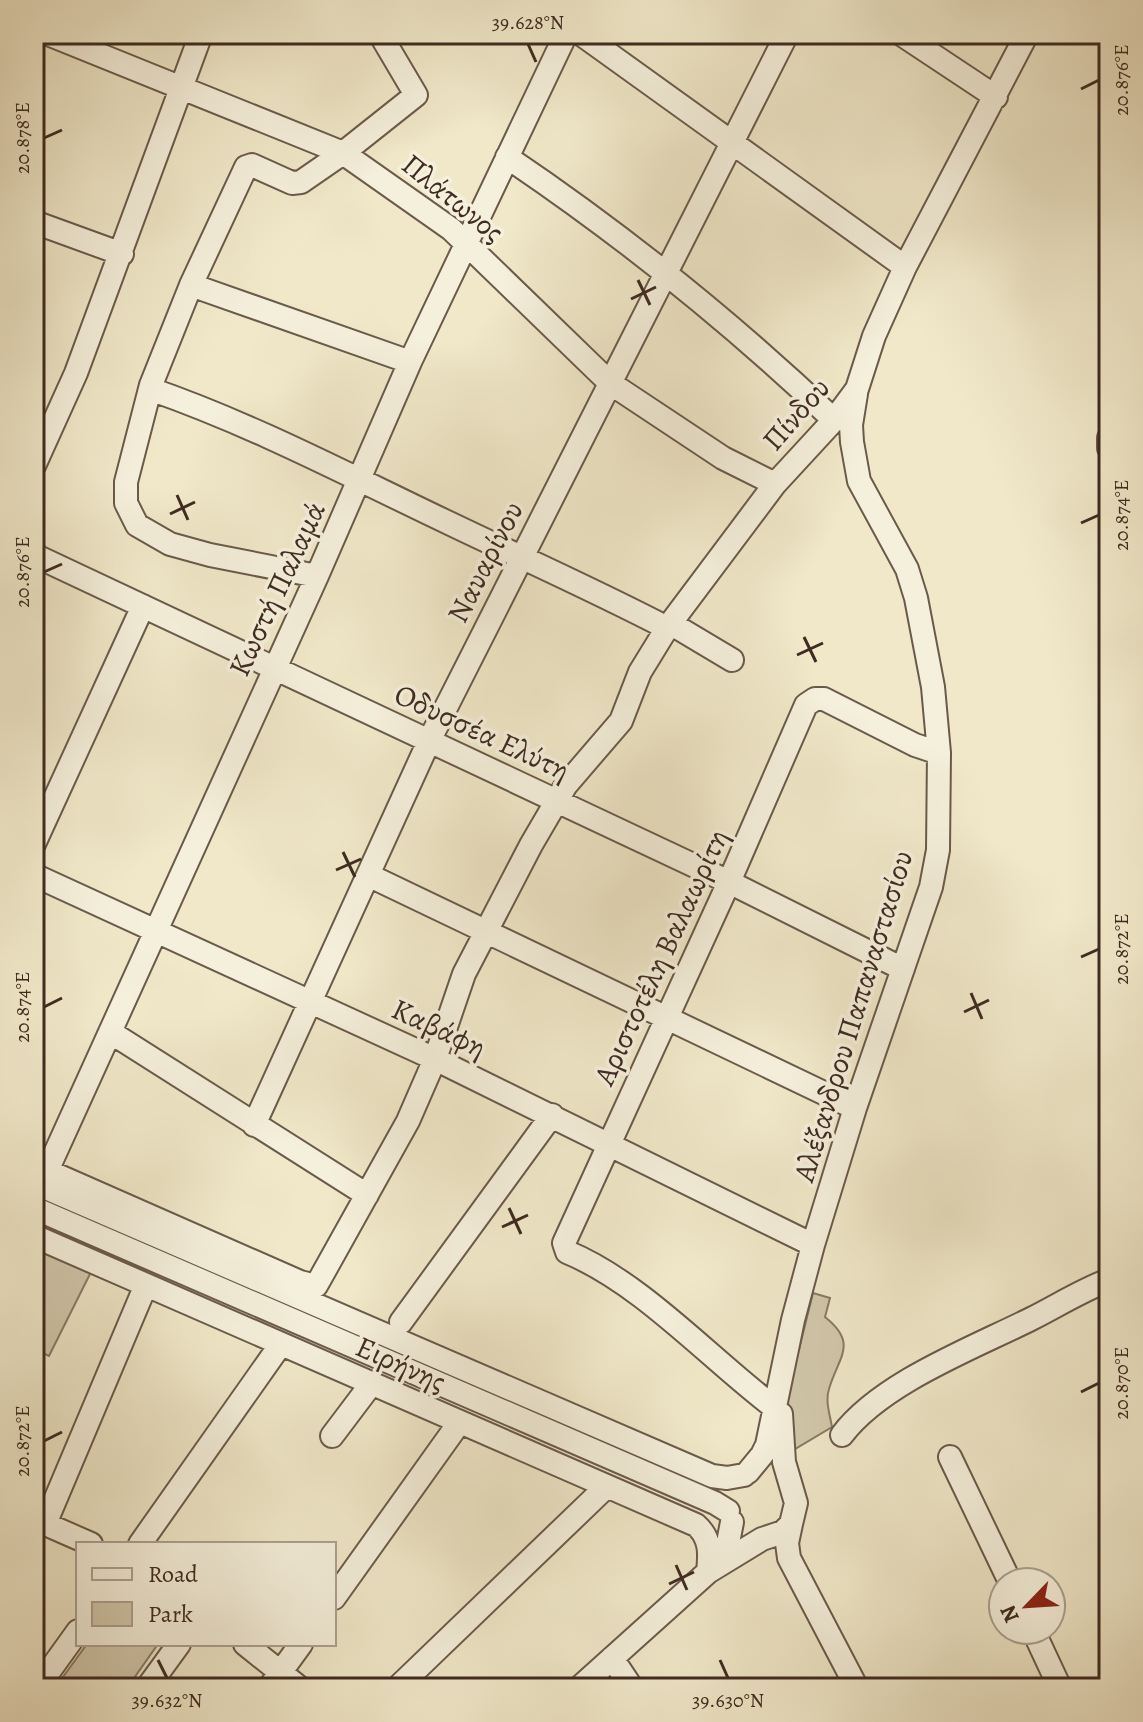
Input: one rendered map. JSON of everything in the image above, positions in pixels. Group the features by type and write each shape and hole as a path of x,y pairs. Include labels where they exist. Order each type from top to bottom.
{"street":[{"name":"Πλάτωνος","path":"48,34 343,153 413,200 467,244 610,383 723,458 775,484"},
{"path":"34,466 76,373 201,34"},
{"path":"317,576 187,550 161,540 137,525 126,503 126,482 150,389 191,285 246,167 252,165 296,183 343,153 416,95 380,34"},
{"name":"Κωστή Παλαμά","path":"38,1173 157,932 410,362 566,34"},
{"path":"581,34 905,267"},
{"name":"Ναυαρίνου","path":"254,1125 429,741 787,34"},
{"path":"901,34 996,97"},
{"name":"Πίνδου","path":"38,1173 316,1286 408,1121 435,1059 448,1015 485,930 557,801 576,773 621,721 640,672 668,626 775,484 834,420 857,389 880,322 905,267 1027,34"},
{"path":"507,157 589,212 667,272 763,353 834,420"},
{"path":"34,222 122,254"},
{"path":"191,285 410,362"},
{"path":"150,389 199,406 360,479 668,626 732,660"},
{"name":"Αλέξανδρου Παπαναστασίου","path":"746,1474 767,1445 793,1320 813,1245 936,863 939,753 933,687 916,598 907,569 859,481 851,425 857,389"},
{"path":"1109,438 1109,448"},
{"name":"Οδυσσέα Ελύτη","path":"34,555 729,882 903,969"},
{"path":"34,844 143,606"},
{"name":"Αριστοτέλη Βαλαωρίτη","path":"777,1398 639,1297 567,1252 564,1243 668,1018 806,705 815,699 824,699 915,745 939,753"},
{"name":"Καβάφη","path":"34,875 435,1059 813,1245"},
{"path":"368,875 855,1108"},
{"path":"110,1032 367,1195"},
{"path":"401,1322 552,1115"},
{"path":"38,1173 712,1476 727,1478 770,1471 789,1482"},
{"path":"34,1208 715,1503 750,1537 773,1537 791,1524"},
{"name":"Ειρήνης","path":"34,1236 696,1525 708,1540 708,1572"},
{"path":"842,1435 854,1420 920,1375 1109,1280"},
{"path":"86,1542 40,1522 145,1287"},
{"path":"141,1542 281,1344"},
{"path":"332,1436 372,1383"},
{"path":"777,1398 784,1462 796,1503 787,1543 789,1558 857,1688"},
{"path":"336,1595 459,1423"},
{"path":"950,1457 1002,1566"},
{"path":"708,1572 728,1543 730,1517 727,1499 731,1488 746,1474"},
{"path":"397,1688 606,1487"},
{"path":"579,1688 708,1572 762,1539"},
{"path":"36,1687 76,1634"},
{"path":"147,1688 178,1646"},
{"path":"247,1646 276,1680 300,1688"},
{"path":"276,1680 300,1646"},
{"path":"1040,1646 1060,1688"},
{"path":"612,1658 632,1688"}],"green space":[{"path":"34,1246 91,1272 49,1356 34,1349"},
{"path":"813,1293 830,1298 825,1317 844,1343 828,1394 832,1427 795,1449 772,1458"},
{"path":"86,1646 157,1646 127,1688 55,1688"}]}
